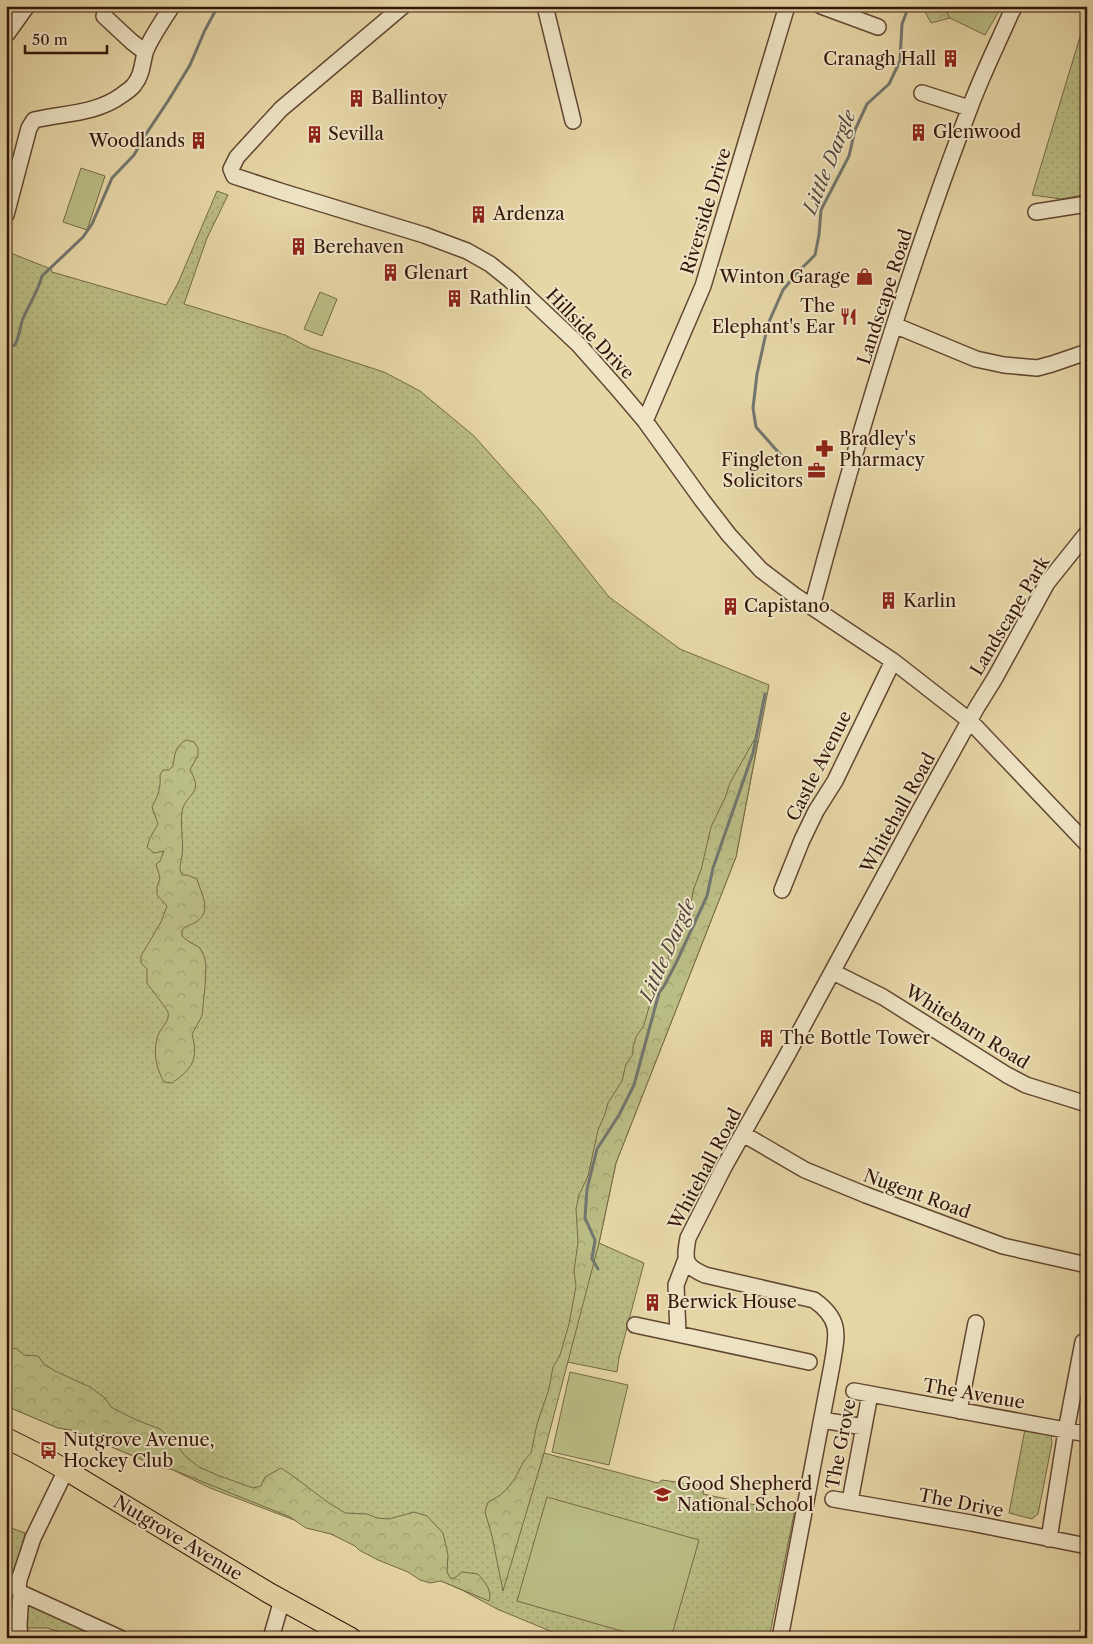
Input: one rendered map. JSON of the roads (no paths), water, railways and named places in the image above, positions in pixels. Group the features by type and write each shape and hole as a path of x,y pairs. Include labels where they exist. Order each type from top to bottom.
{"main road":[{"name":"Nutgrove Avenue","path":"6,1438 66,1470 282,1600 351,1638"}],"street":[{"path":"7,34 27,6"},
{"path":"6,215 29,128 34,120 74,114 99,107 118,98 134,86 143,71 145,52 172,6"},
{"name":"Hillside Drive","path":"403,6 281,109 237,157 230,169 234,176 424,235 467,251 490,264 510,280 579,346 645,421 729,535 761,570 812,607 893,661 970,721 1087,844"},
{"path":"545,6 573,121"},
{"name":"Riverside Drive","path":"645,421 703,286 787,6"},
{"path":"822,6 878,27"},
{"name":"Landscape Road","path":"812,607 844,488 894,326 969,108 1015,6"},
{"path":"104,16 145,52"},
{"path":"922,94 969,108"},
{"path":"1036,212 1087,204"},
{"path":"894,326 976,359 1004,365 1037,368 1087,352"},
{"name":"Landscape Park","path":"970,721 996,678 1047,583 1087,532"},
{"name":"Castle Avenue","path":"782,890 816,811 835,781 893,661"},
{"name":"Whitehall Road","path":"780,1638 836,1343 834,1321 825,1308 814,1300 704,1275 690,1268 685,1251 688,1238 724,1167 744,1134 970,721"},
{"name":"Whitebarn Road","path":"833,972 883,997 1026,1085 1087,1104"},
{"name":"Nugent Road","path":"744,1134 805,1170 866,1195 1003,1246 1087,1265"},
{"path":"678,1333 676,1285 686,1259"},
{"path":"959,1411 976,1323"},
{"path":"635,1324 809,1362"},
{"path":"1049,1539 1066,1430 1083,1342 1087,1343"},
{"name":"The Avenue","path":"854,1391 1087,1434"},
{"name":"The Grove","path":"850,1501 870,1394"},
{"path":"822,1420 864,1427"},
{"path":"20,1638 21,1593 18,1588 19,1580 33,1538 66,1470"},
{"name":"The Drive","path":"834,1499 1082,1545"},
{"path":"21,1593 120,1638"},
{"path":"270,1638 282,1600"}],"waterway":[{"path":"6,349 15,345 22,321 42,276 83,237 92,224 112,178 134,155 168,101 190,65 218,6"},
{"name":"Little Dargle","path":"787,462 756,427 753,408 757,374 768,324 783,290 815,255 821,210 849,156 855,130 867,104 889,84 900,61 902,24 909,6"},
{"name":"Little Dargle","path":"598,1269 592,1259 595,1240 585,1218 587,1189 597,1149 619,1115 634,1085 659,993 676,963 707,896 713,868 753,753 765,694"}],"place":[{"name":"Cranagh Hall","path":"950,59"},
{"name":"Ballintoy","path":"357,98"},
{"name":"Glenwood","path":"919,132"},
{"name":"Sevilla","path":"314,134"},
{"name":"Woodlands","path":"199,141"},
{"name":"Ardenza","path":"479,214"},
{"name":"Berehaven","path":"299,247"},
{"name":"Glenart","path":"390,273"},
{"name":"Winton Garage","path":"864,277"},
{"name":"Rathlin","path":"455,298"},
{"name":"The Elephant's Ear","path":"849,316"},
{"name":"Bradley's Pharmacy","path":"825,449"},
{"name":"Fingleton Solicitors","path":"817,470"},
{"name":"Karlin","path":"889,601"},
{"name":"Capistano","path":"730,606"},
{"name":"The Bottle Tower","path":"766,1038"},
{"name":"Berwick House","path":"653,1302"},
{"name":"Nutgrove Avenue, Hockey Club","path":"49,1450"},
{"name":"Good Shepherd National School","path":"663,1494"}]}
